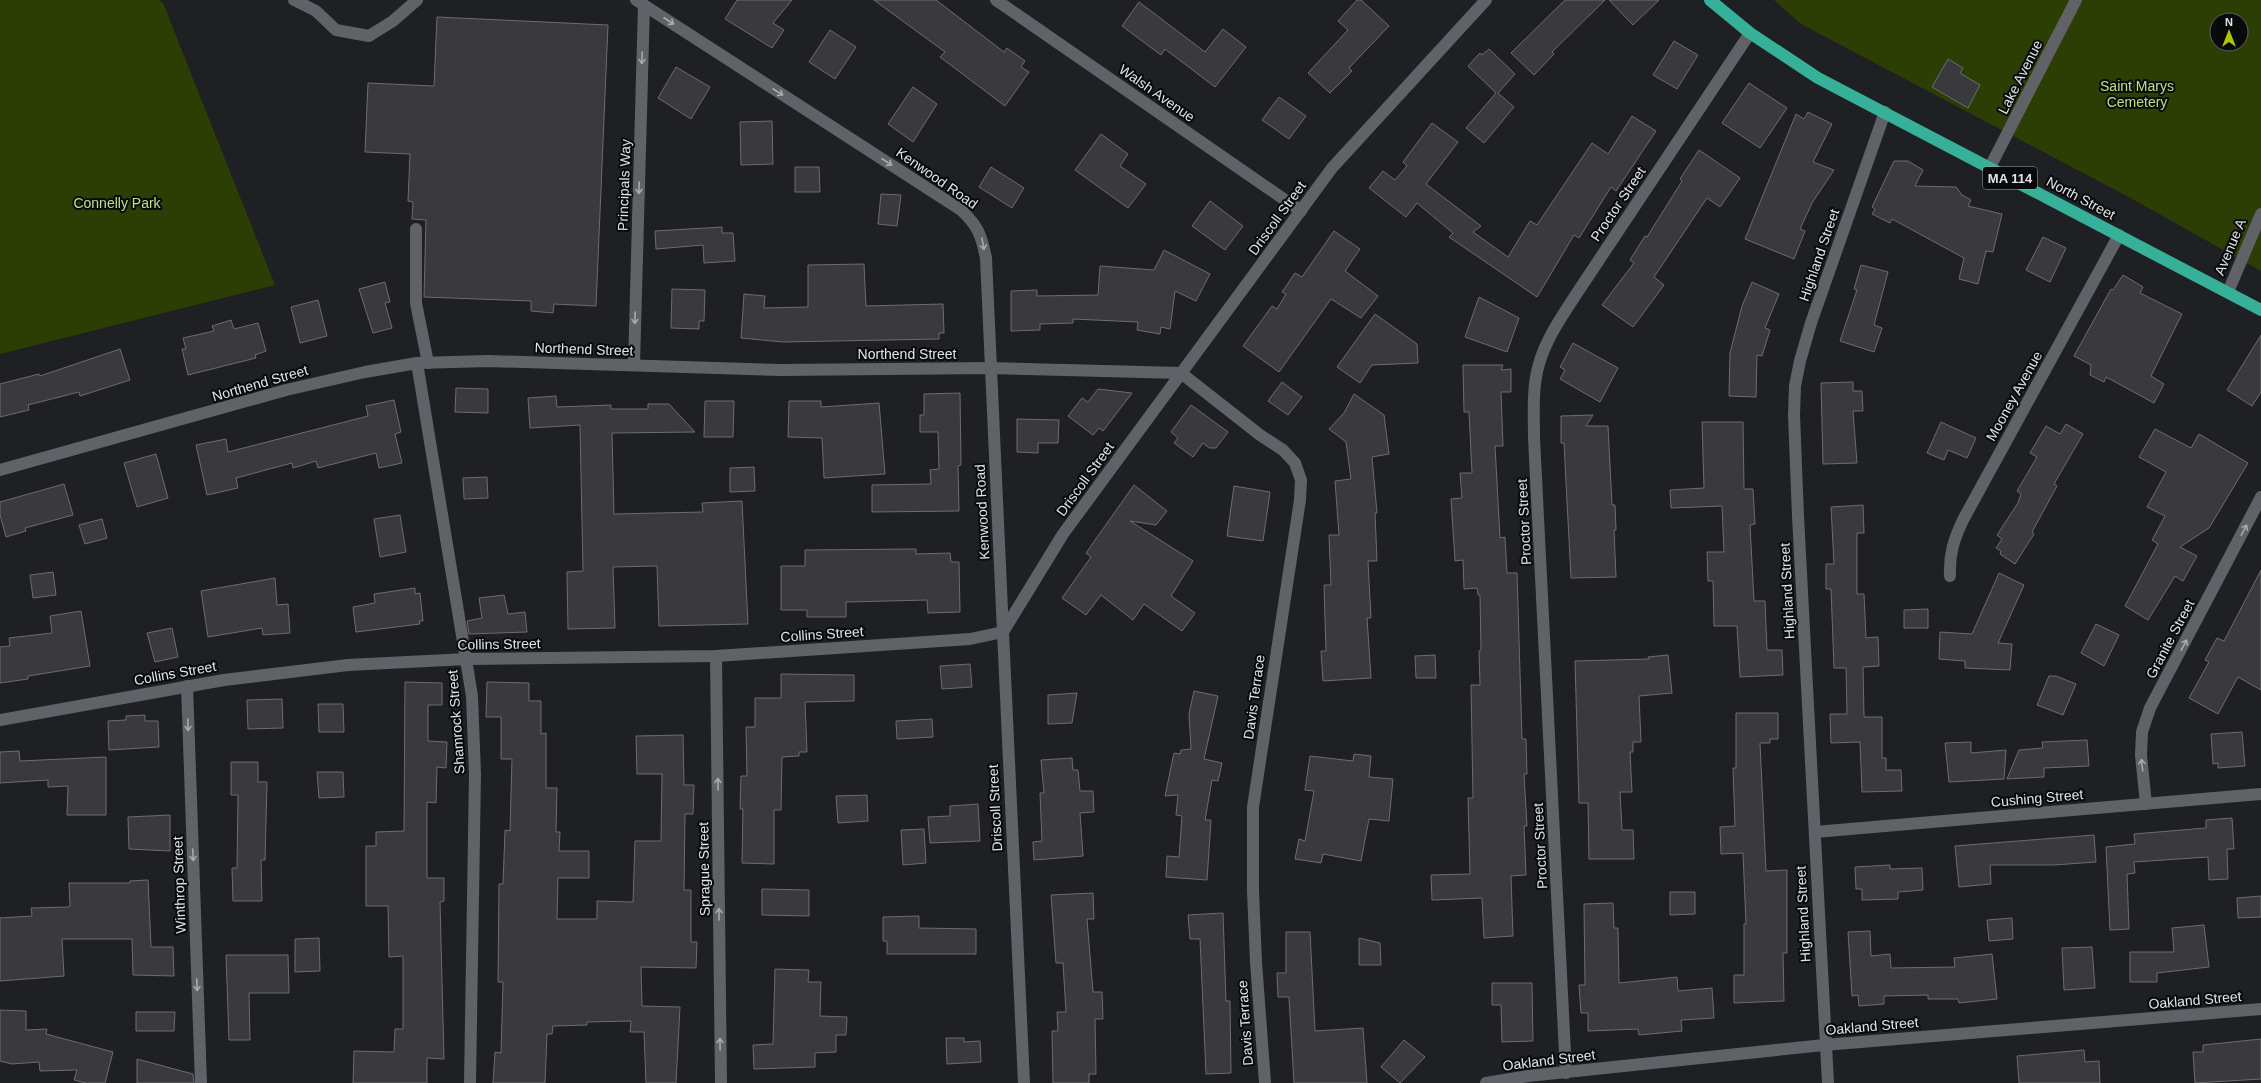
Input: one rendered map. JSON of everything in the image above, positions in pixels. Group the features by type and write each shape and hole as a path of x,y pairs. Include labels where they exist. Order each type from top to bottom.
{"highway":[{"name":"MA 114","path":"1710,0 1750,33"},
{"name":"North Street","path":"1750,33 1818,78 2261,310"}],"street":[{"path":"294,0 315,6 336,30 369,36 393,20 417,0"},
{"name":"Walsh Avenue","path":"996,0 1301,211"},
{"name":"Driscoll Street","path":"1024,1083 1003,632 1063,534 1332,168 1486,0"},
{"name":"Lake Avenue","path":"1990,167 2076,0"},
{"name":"Principals Way","path":"634,365 640,2"},
{"name":"Kenwood Road","path":"640,2 961,210 976,224 982,237 986,258 1003,632"},
{"name":"Proctor Street","path":"1566,1072 1534,438 1534,407 1538,366 1554,328 1750,33"},
{"name":"Highland Street","path":"1828,1083 1824,1045 1815,832 1795,452 1795,386 1800,361 1811,324 1885,112"},
{"name":"Avenue A","path":"2228,292 2261,214"},
{"name":"Shamrock Street","path":"416,229 416,302 422,363 467,659 473,710 475,774 470,1083"},
{"name":"Mooney Avenue","path":"1950,576 1949,560 1952,543 1963,520 2119,235"},
{"name":"Northend Street","path":"0,470 301,386 388,367 422,363 489,361 781,370 990,368 1181,373"},
{"name":"Davis Terrace","path":"1181,373 1260,435 1283,450 1295,463 1301,480 1300,500 1253,807 1253,891 1256,962 1265,1083"},
{"name":"Granite Street","path":"2146,804 2141,755 2142,732 2150,708 2261,497"},
{"name":"Collins Street","path":"0,720 230,679 348,665 467,659 716,656 970,639 1003,632"},
{"name":"Sprague Street","path":"716,656 721,1083"},
{"name":"Winthrop Street","path":"187,686 201,1083"},
{"name":"Cushing Street","path":"1815,832 2261,794"},
{"name":"Oakland Street","path":"1486,1083 1566,1072 1824,1045 2261,1009"}],"green space":[{"name":"Connelly Park","path":"0,0 159,0 163,3 275,285 0,354"},
{"name":"Saint Marys Cemetery","path":"1774,0 2261,0 2261,271 2125,195 1801,24"}],"building":[{"path":"737,0 792,0 773,23 784,30 772,48 725,19"},
{"path":"874,0 936,0 1004,52 1007,48 1025,61 1021,67 1029,72 1005,106 940,57 945,52"},
{"path":"1357,0 1361,0 1389,26 1349,68 1352,71 1330,93 1308,73 1348,30 1338,21"},
{"path":"1565,0 1605,0 1552,52 1554,54 1534,75 1511,53"},
{"path":"1609,0 1659,0 1633,25"},
{"path":"1139,2 1205,52 1223,29 1246,47 1215,87 1165,49 1161,55 1122,26"},
{"path":"437,17 608,25 596,306 554,304 553,313 531,311 531,301 424,297 426,220 412,219 413,202 408,201 410,154 365,152 368,83 434,86"},
{"path":"830,30 856,47 835,79 809,62"},
{"path":"1674,41 1698,55 1677,89 1653,75"},
{"path":"1489,49 1515,74 1498,93 1514,107 1484,143 1466,128 1496,93 1468,66 1480,53 1482,55"},
{"path":"1948,59 1963,68 1960,73 1980,85 1968,108 1932,87"},
{"path":"676,67 710,87 691,119 658,98"},
{"path":"1749,83 1787,108 1760,148 1722,123"},
{"path":"913,87 937,104 913,142 888,124"},
{"path":"1279,97 1306,116 1289,139 1262,120"},
{"path":"1808,112 1832,124 1813,162 1834,170 1812,203 1800,229 1805,231 1794,259 1745,239 1796,114 1804,119"},
{"path":"1632,116 1656,131 1616,191 1611,187 1579,238 1574,235 1537,297 1449,237 1453,233 1417,203 1406,217 1369,188 1383,171 1395,180 1407,166 1403,162 1432,123 1458,142 1426,184 1481,226 1473,232 1508,257 1530,221 1537,225 1592,143 1608,154"},
{"path":"772,121 773,164 741,165 740,122"},
{"path":"1101,134 1128,154 1120,166 1146,184 1128,208 1075,170"},
{"path":"1699,150 1740,178 1720,207 1707,198 1654,277 1664,285 1633,327 1602,305 1634,263 1630,260 1645,236 1647,237 1682,181 1680,179"},
{"path":"1894,161 1908,161 1923,170 1915,186 1956,187 1962,195 1971,200 1968,206 2002,214 1993,252 1986,251 1978,284 1959,279 1964,258 1892,219 1890,223 1872,214 1875,209 1872,207"},
{"path":"795,167 819,167 820,192 795,192"},
{"path":"991,167 1024,188 1012,208 979,187"},
{"path":"881,194 901,195 897,226 878,224"},
{"path":"1210,201 1243,226 1225,250 1192,226"},
{"path":"722,227 722,233 733,233 735,261 704,263 703,245 656,249 655,231"},
{"path":"1334,231 1360,249 1345,271 1378,296 1361,318 1331,299 1279,372 1243,346 1272,306 1277,309 1286,294 1282,292 1295,273 1302,277"},
{"path":"2043,237 2066,248 2050,282 2026,270"},
{"path":"1164,250 1210,274 1196,301 1175,291 1170,329 1161,327 1160,334 1137,330 1138,322 1073,319 1073,323 1040,324 1040,330 1011,331 1011,291 1037,290 1037,296 1098,295 1100,266 1154,270"},
{"path":"864,264 866,306 943,304 944,333 939,333 939,339 783,342 741,338 744,294 765,296 764,308 808,307 808,265"},
{"path":"1861,265 1888,272 1874,325 1882,328 1874,352 1840,341 1857,290 1854,289"},
{"path":"2123,275 2143,287 2140,293 2182,314 2151,376 2164,384 2154,403 2106,377 2104,382 2090,375 2091,365 2074,356 2111,289 2113,290"},
{"path":"385,282 390,302 385,303 392,328 373,333 359,289"},
{"path":"1752,282 1779,294 1765,328 1770,330 1762,356 1757,355 1756,397 1729,396 1730,353 1742,306"},
{"path":"672,289 705,290 704,321 699,321 699,329 671,328"},
{"path":"1479,297 1519,318 1507,352 1465,337"},
{"path":"318,300 327,336 300,343 291,307"},
{"path":"1375,314 1417,344 1418,363 1372,365 1360,383 1337,367"},
{"path":"231,320 234,329 258,323 266,351 255,355 256,358 188,375 182,349 186,349 183,338 214,331 212,326"},
{"path":"2261,335 2261,392 2252,406 2227,390"},
{"path":"1573,343 1618,368 1600,402 1560,379 1565,370 1560,367"},
{"path":"120,349 130,380 80,396 79,392 28,405 29,410 0,417 0,384 39,374 40,376"},
{"path":"1463,365 1503,365 1501,370 1511,369 1511,392 1501,392 1503,446 1495,446 1500,538 1505,537 1507,573 1517,573 1522,739 1526,739 1527,774 1524,774 1527,826 1524,826 1526,875 1511,876 1513,936 1484,938 1482,898 1432,900 1431,875 1470,874 1468,798 1473,798 1471,685 1480,685 1479,651 1481,650 1480,595 1478,595 1477,588 1464,589 1463,560 1455,561 1451,499 1462,498 1460,473 1472,473 1469,412 1464,412"},
{"path":"1282,382 1302,397 1288,415 1268,401"},
{"path":"1853,382 1853,391 1862,391 1863,411 1853,411 1857,463 1823,464 1821,383"},
{"path":"456,388 488,389 488,413 455,412"},
{"path":"1098,389 1132,393 1103,431 1099,428 1093,435 1068,416 1082,398 1088,402"},
{"path":"960,393 961,465 958,466 959,511 872,512 872,485 931,484 930,470 939,469 938,432 920,432 920,415 924,415 924,394"},
{"path":"1354,394 1384,415 1389,454 1372,457 1377,513 1375,513 1377,561 1368,561 1371,618 1367,618 1371,678 1323,681 1321,651 1326,651 1324,585 1331,585 1329,535 1339,535 1335,481 1351,479 1346,442 1329,429 1344,413"},
{"path":"556,396 557,407 611,405 611,409 648,409 648,404 669,404 695,432 612,433 614,514 703,512 702,503 742,501 748,624 659,626 657,566 613,567 615,628 568,629 567,572 583,571 580,425 530,428 528,398"},
{"path":"394,400 401,432 395,434 402,463 379,468 376,453 318,468 316,461 293,468 292,463 236,478 238,488 207,495 196,445 226,439 228,452 368,416 366,406"},
{"path":"705,401 734,401 733,437 704,437"},
{"path":"789,401 821,401 821,407 879,403 885,474 824,478 822,438 788,437"},
{"path":"1191,405 1228,432 1216,448 1209,448 1203,443 1193,457 1174,443 1178,438 1171,432"},
{"path":"1593,415 1586,426 1608,426 1612,505 1615,505 1616,530 1614,530 1616,577 1571,578 1564,443 1561,443 1561,416"},
{"path":"1017,419 1059,420 1058,443 1038,443 1038,453 1017,452"},
{"path":"1702,422 1743,422 1744,489 1753,489 1755,524 1750,525 1754,601 1765,601 1767,650 1782,650 1783,675 1740,677 1737,626 1714,626 1713,581 1708,581 1707,552 1724,552 1722,506 1671,508 1670,490 1704,488"},
{"path":"1941,422 1976,438 1967,458 1948,450 1944,460 1927,453"},
{"path":"2066,424 2083,434 2054,484 2057,486 2032,532 2034,534 2015,564 2000,554 2001,551 1996,548 2002,539 1997,535 2018,503 2021,494 2017,491 2037,457 2030,453 2046,426 2060,434"},
{"path":"2155,429 2191,448 2199,434 2248,463 2209,528 2180,547 2197,556 2183,581 2175,576 2148,620 2125,606 2158,544 2152,540 2165,516 2147,507 2166,472 2139,457"},
{"path":"156,454 168,498 137,507 124,463"},
{"path":"754,467 755,491 730,492 730,468"},
{"path":"487,477 488,498 464,499 463,478"},
{"path":"64,484 73,515 25,528 26,531 6,537 0,515 0,502"},
{"path":"1134,485 1167,511 1156,525 1130,521 1193,561 1171,596 1195,613 1182,631 1144,604 1133,620 1101,595 1086,615 1062,598 1091,557 1086,553"},
{"path":"1234,486 1270,492 1263,541 1227,536"},
{"path":"1863,505 1864,533 1857,533 1857,594 1864,594 1866,638 1878,637 1879,666 1863,667 1864,717 1882,717 1882,758 1886,758 1886,770 1901,770 1902,791 1862,792 1860,742 1831,743 1830,714 1847,714 1846,668 1834,668 1831,589 1826,589 1826,564 1834,564 1831,507"},
{"path":"400,515 406,552 380,557 374,519"},
{"path":"102,519 107,538 85,544 79,525"},
{"path":"916,549 916,554 950,553 951,562 959,562 960,612 928,613 927,600 846,602 846,617 807,617 807,610 781,610 781,566 805,566 805,550"},
{"path":"2261,570 2261,690 2238,677 2218,714 2189,698 2209,662 2205,660 2217,638 2224,641"},
{"path":"53,572 56,595 33,598 30,575"},
{"path":"1999,573 2024,585 1998,643 2012,644 2010,670 1965,668 1965,661 1939,659 1940,632 1972,634"},
{"path":"275,578 277,605 288,604 290,633 263,635 262,628 208,637 201,591"},
{"path":"415,588 415,594 420,593 423,621 419,621 420,624 356,632 353,607 375,603 374,594"},
{"path":"504,595 508,614 525,612 527,632 469,634 467,621 482,618 479,598"},
{"path":"1928,609 1928,628 1904,628 1904,610"},
{"path":"81,611 90,666 28,676 28,679 0,683 0,647 10,646 9,638 52,633 50,616"},
{"path":"2096,624 2119,635 2104,666 2081,653"},
{"path":"172,628 178,657 155,662 147,633"},
{"path":"1435,655 1436,678 1416,678 1415,656"},
{"path":"1668,655 1672,693 1639,696 1641,742 1633,742 1633,752 1630,752 1632,792 1620,792 1622,830 1633,830 1634,859 1589,859 1588,803 1579,803 1575,661 1649,659 1648,657"},
{"path":"970,664 972,687 942,689 940,666"},
{"path":"781,674 854,675 854,701 805,702 807,752 799,752 799,756 782,757 781,810 774,810 774,864 742,863 743,809 740,809 741,776 747,776 746,727 755,727 755,698 781,698"},
{"path":"2049,676 2056,676 2076,684 2063,715 2037,705"},
{"path":"405,682 442,683 442,705 428,705 428,741 447,742 446,768 437,767 436,803 427,802 427,878 444,878 444,901 440,902 444,1059 427,1058 427,1083 353,1083 354,1051 394,1052 395,1029 403,1029 403,956 389,957 388,906 366,906 366,846 376,846 376,832 404,831"},
{"path":"487,682 529,683 529,701 541,701 541,734 546,733 546,788 557,788 556,832 560,832 559,851 589,851 589,878 558,878 557,919 597,919 597,901 633,902 635,841 661,841 662,774 637,774 636,736 683,735 684,785 694,785 693,814 685,814 684,890 691,890 691,942 697,942 696,968 641,967 642,1006 680,1007 676,1083 646,1083 644,1032 630,1032 631,1021 587,1022 587,1025 553,1026 552,1034 547,1034 545,1083 493,1083 495,1052 501,1053 503,982 498,982 499,884 503,884 505,830 510,831 512,759 501,759 501,717 486,717"},
{"path":"1194,691 1218,696 1204,759 1222,763 1218,781 1212,780 1205,820 1211,820 1207,880 1166,877 1167,856 1179,857 1182,816 1176,815 1178,795 1165,796 1174,753 1180,754 1181,750 1191,749 1189,714"},
{"path":"1077,693 1072,723 1048,724 1048,695"},
{"path":"282,699 283,728 248,729 247,700"},
{"path":"318,704 343,704 344,732 319,732"},
{"path":"1736,713 1778,713 1778,739 1770,739 1770,743 1760,743 1766,871 1787,870 1787,953 1783,953 1784,1001 1734,1003 1734,975 1744,975 1744,924 1746,924 1743,853 1721,854 1720,827 1735,826 1733,768 1736,768"},
{"path":"145,715 145,721 158,721 159,747 109,750 108,721 126,720 126,716"},
{"path":"932,719 933,737 897,739 896,721"},
{"path":"2242,732 2245,766 2218,768 2218,763 2213,764 2211,734"},
{"path":"2087,740 2089,766 2044,768 2044,777 2007,779 2019,750 2043,748 2042,742"},
{"path":"1971,742 1971,753 2006,750 2004,779 1949,782 1945,743"},
{"path":"19,751 20,761 106,757 106,815 67,815 68,786 48,787 48,780 0,783 0,752"},
{"path":"1354,754 1371,756 1369,777 1393,779 1389,821 1369,819 1361,861 1323,854 1321,863 1295,859 1299,839 1305,841 1314,791 1305,790 1310,756 1353,761"},
{"path":"1072,758 1073,770 1078,770 1080,791 1093,791 1094,812 1080,813 1083,856 1034,860 1033,842 1042,841 1040,793 1044,793 1041,760"},
{"path":"231,762 258,762 258,782 267,782 265,860 261,860 262,901 233,901 232,868 237,868 238,795 231,795"},
{"path":"317,772 343,772 344,797 319,798"},
{"path":"867,795 868,821 838,823 836,796"},
{"path":"978,804 980,841 930,843 928,817 950,816 950,806"},
{"path":"170,815 170,851 129,849 128,817"},
{"path":"2232,818 2234,849 2227,849 2228,879 2209,880 2208,857 2134,862 2135,873 2127,874 2129,929 2110,930 2106,847 2135,844 2134,834 2206,828 2206,820"},
{"path":"924,829 926,863 903,865 901,830"},
{"path":"2094,835 2096,862 2054,865 1990,865 1991,884 1959,887 1955,846"},
{"path":"1890,865 1890,869 1922,868 1923,890 1898,892 1898,899 1862,900 1862,889 1856,889 1855,867"},
{"path":"148,880 151,947 173,947 174,976 133,975 132,939 62,939 64,976 0,981 0,918 32,916 31,908 70,906 69,883 130,883 130,881"},
{"path":"762,889 809,890 809,916 762,915"},
{"path":"1670,892 1695,892 1695,914 1670,915"},
{"path":"1093,893 1094,919 1087,919 1093,992 1102,992 1103,1019 1095,1019 1096,1074 1089,1074 1089,1083 1053,1083 1052,1031 1058,1031 1057,1012 1066,1012 1063,963 1056,963 1051,895"},
{"path":"2261,896 2261,917 2238,918 2237,898"},
{"path":"1613,903 1614,928 1618,928 1619,983 1677,977 1678,991 1712,988 1714,1018 1681,1020 1682,1031 1639,1035 1638,1029 1588,1031 1588,1013 1581,1013 1579,985 1585,985 1584,904"},
{"path":"1223,913 1226,1001 1230,1001 1231,1073 1206,1074 1200,939 1190,939 1188,915"},
{"path":"919,916 919,928 976,929 976,954 887,954 887,941 883,941 883,917"},
{"path":"2012,918 2013,939 1989,941 1987,920"},
{"path":"2204,925 2209,967 2157,973 2157,982 2130,982 2130,952 2174,952 2172,928"},
{"path":"1870,931 1871,956 1890,954 1891,968 1955,967 1954,958 1992,954 1997,999 1959,1003 1958,999 1928,999 1928,995 1884,996 1884,1004 1859,1006 1858,995 1852,996 1848,932"},
{"path":"1286,932 1310,932 1315,1031 1363,1028 1367,1083 1294,1083 1289,997 1278,997 1277,973 1286,973"},
{"path":"319,938 320,971 295,972 295,939"},
{"path":"1359,938 1380,943 1381,965 1359,965"},
{"path":"2092,947 2095,988 2064,990 2062,948"},
{"path":"226,955 288,955 289,993 249,993 250,1040 229,1040"},
{"path":"775,969 809,970 808,982 821,982 820,1016 847,1017 846,1035 836,1035 836,1052 815,1053 815,1067 754,1069 753,1045 773,1044"},
{"path":"1492,983 1532,983 1533,1041 1502,1042 1501,1005 1492,1005"},
{"path":"0,1010 26,1011 26,1030 47,1029 46,1034 113,1052 105,1083 86,1083 74,1080 77,1070 40,1071 39,1062 12,1064 0,1061"},
{"path":"136,1012 175,1012 174,1031 136,1031"},
{"path":"946,1038 964,1038 964,1042 980,1041 981,1062 947,1064"},
{"path":"2261,1039 2261,1079 2195,1083 2193,1052 2203,1052 2203,1045"},
{"path":"1404,1040 1425,1057 1400,1083 1381,1067"},
{"path":"2084,1050 2085,1062 2099,1061 2100,1083 2019,1083 2017,1056"},
{"path":"137,1059 193,1074 194,1083 137,1083"}]}
